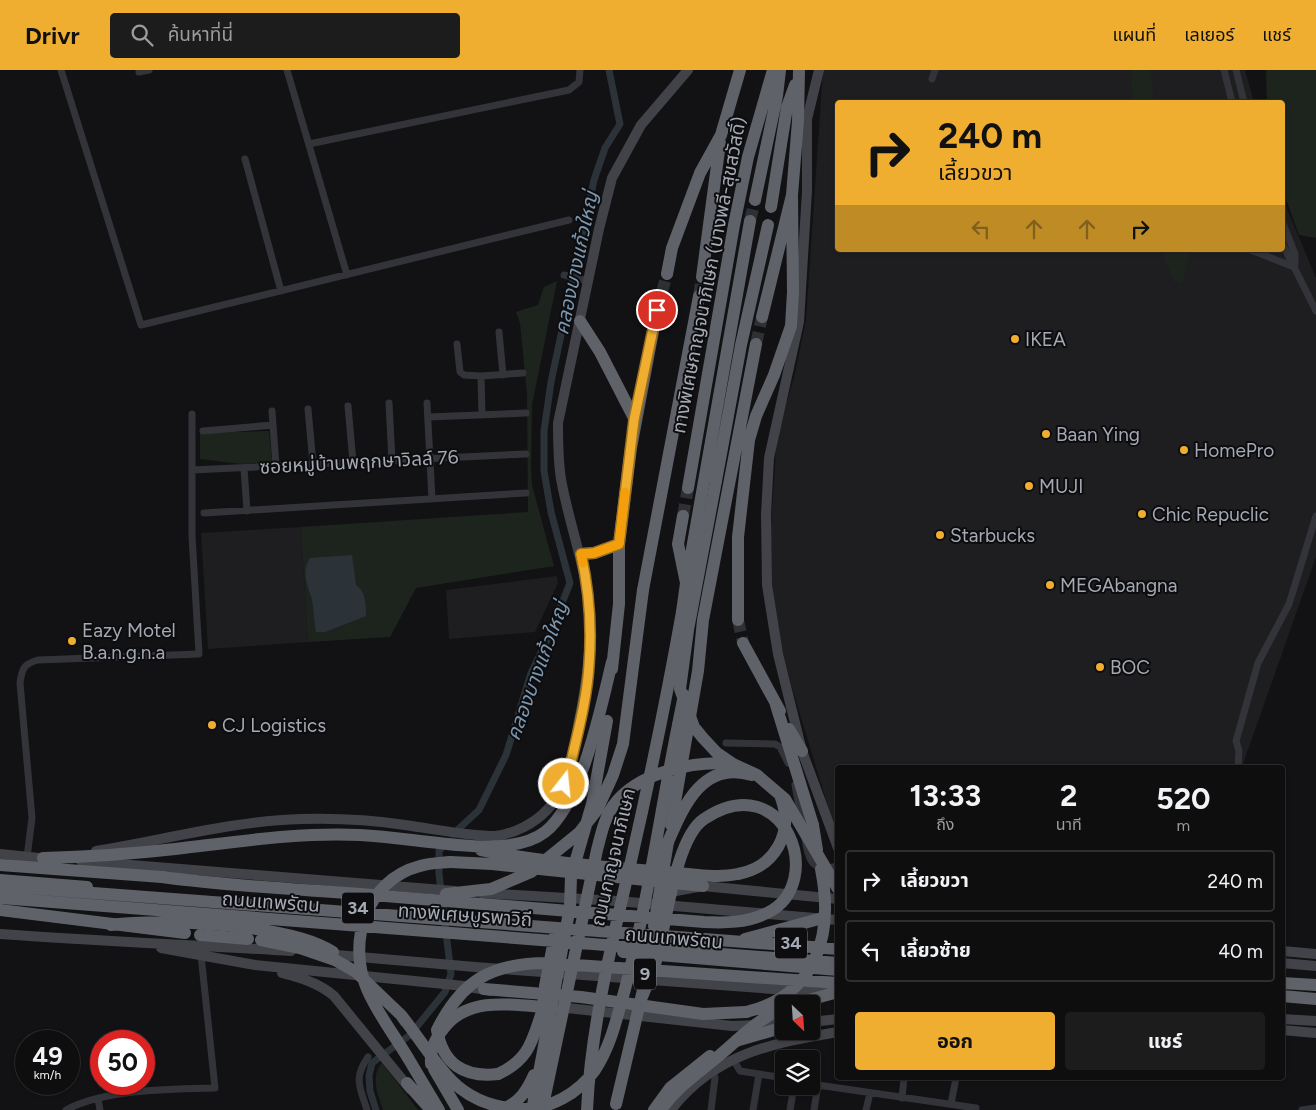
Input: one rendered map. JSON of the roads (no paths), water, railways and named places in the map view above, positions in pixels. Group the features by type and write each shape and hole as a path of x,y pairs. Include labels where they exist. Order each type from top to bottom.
{"highway":[{"name":"ทางพิเศษกาญจนาภิเษก (บางพลี-สุขสวัสดิ์)","path":"667,274 672,248 700,173 721,135 740,70"},
{"name":"ทางพิเศษกาญจนาภิเษก (บางพลี-สุขสวัสดิ์)","path":"688,488 734,224 748,157 773,70"},
{"path":"754,200 778,96 780,70"},
{"path":"738,620 738,537 749,440 756,416 774,375 791,326 793,292 792,195 798,121 799,73"},
{"path":"771,207 787,107 799,73"},
{"path":"702,277 721,135"},
{"path":"762,317 792,195"},
{"path":"686,583 750,220"},
{"path":"768,225 729,409 688,630 680,689 694,727 717,752 734,764 757,775 785,800 835,884"},
{"path":"162,877 205,876 451,894 491,889 531,872 579,833 597,810 613,775 622,744 643,590 699,296"},
{"path":"465,846 523,842 544,833 560,816 580,775 612,662 619,604 619,544 634,420 657,310"},
{"path":"580,321 600,352 634,420"},
{"path":"111,925 140,923 203,925 277,932 304,939 330,950 401,1015 452,1081 474,1098 487,1103 516,1109 538,1108 554,1103 584,1083 601,1061 612,1037 640,934 683,726 688,670 702,620 756,344"},
{"path":"683,516 678,544 686,583"},
{"path":"581,554 594,553 619,544"},
{"name":"ถนนกาญจนาภิเษก","path":"587,1110 592,1048 609,957 660,734 686,583"},
{"path":"743,643 802,751"},
{"name":"ถนนกาญจนาภิเษก","path":"532,1110 568,916 571,877 592,804 607,721 612,662"},
{"path":"484,990 599,999 703,1014 746,1012 765,1008 784,997 797,986 815,961 826,924 826,905 813,825 776,705"},
{"name":"9","path":"616,1107 642,996 668,842 683,726"},
{"path":"542,1110 597,850 604,824 613,806 634,787 671,770 692,764 734,764"},
{"path":"43,858 131,854 254,839 307,835 359,835 465,846 501,854 707,875 737,874 755,868 770,858 781,844 786,826 786,813 781,798 769,785 748,774 739,771 712,776 696,789 668,842"},
{"path":"0,865 162,877 205,882 655,918 665,919 674,920 694,922 729,923 750,920 768,913 780,903 789,891 796,855 784,824 769,812 755,806 738,805 720,809 702,820 688,838 679,862 670,898 668,907 666,916 664,925 656,961 642,996"},
{"path":"439,1110 367,989 360,963 358,942 364,916 374,898 385,886 401,874 419,866 450,862 492,864 703,886"},
{"path":"571,877 561,902 542,1012 526,1053 510,1068 498,1074 474,1074 454,1065 444,1053 437,1030 445,1013 466,988 478,978 499,968 523,963 835,983"},
{"name":"ถนนเทพรัตน","path":"0,880 835,948"},
{"name":"ทางพิเศษบูรพาวิถี","path":"0,886 835,948"},
{"name":"ถนนเทพรัตน","path":"0,899 442,934 469,938 835,970"},
{"name":"ทางพิเศษบูรพาวิถี","path":"0,899 835,963"},
{"path":"0,910 185,934"},
{"path":"745,939 819,919"},
{"path":"284,922 320,953"},
{"path":"200,935 254,939 318,954 356,972"},
{"path":"1285,977 1316,979"},
{"path":"1285,983 1316,985"},
{"path":"820,998 835,994"},
{"path":"1285,996 1316,999"},
{"path":"1285,1001 1316,1004"},
{"path":"464,1110 448,1099 438,1086 431,1059 436,1038 450,1019 462,1012 488,1005 569,1010"},
{"path":"661,1110 685,1083 741,1036 775,1011"},
{"path":"499,1110 515,1103 528,1089 543,1040 542,1012"},
{"path":"401,1015 458,1110"},
{"path":"654,1110 670,1088 711,1056 738,1040 775,1028"},
{"path":"407,1082 431,1110"}],"main road":[{"path":"43,858 139,844 224,827 302,819 402,824 473,835 498,836 520,829 538,820 555,802 568,775 589,667 590,628 588,589 581,554 561,479 558,455 558,423 612,178 641,125 688,70"},
{"path":"819,70 807,119 807,191 799,322 769,458 766,515 768,594 778,654 802,751 835,840"},
{"name":"ถนนเทพรัตน","path":"0,854 456,891 618,901 835,920"},
{"path":"618,901 703,886 835,899"},
{"path":"0,934 133,944 255,965 464,986 569,1010 732,1026 775,1025"},
{"path":"133,944 178,943 320,953 475,968 835,993"},
{"path":"1285,951 1316,954"},
{"path":"1287,964 1316,966"},
{"path":"255,965 306,979 325,988 349,1011 407,1082 425,1110"},
{"path":"820,1021 835,1019"},
{"path":"1285,1019 1316,1022"},
{"path":"1285,1030 1316,1033"},
{"path":"671,1110 692,1087 713,1070 733,1058 772,1044 835,1033"}],"street":[{"path":"61,70 141,325 569,220"},
{"path":"139,72 148,70"},
{"path":"287,70 347,275"},
{"path":"309,144 569,90 579,82 580,70"},
{"path":"932,79 935,70"},
{"path":"1224,70 1232,100"},
{"path":"1236,70 1244,100"},
{"path":"245,159 281,291"},
{"path":"1285,229 1295,254 1295,267"},
{"path":"1285,249 1316,311"},
{"path":"1256,252 1295,267"},
{"path":"564,275 588,281"},
{"path":"499,332 503,375"},
{"path":"457,344 460,372 464,375 481,376 523,373"},
{"path":"481,376 482,415"},
{"path":"389,403 392,460"},
{"path":"428,403 432,499"},
{"path":"348,406 353,462"},
{"path":"308,409 313,464"},
{"path":"272,411 276,466"},
{"path":"428,417 526,413"},
{"path":"27,857 32,818 20,683 22,669 27,663 38,660 199,654 192,536 192,414"},
{"path":"203,431 273,425"},
{"name":"ซอยหมู่บ้านพฤกษาวิลล์ 76","path":"192,470 526,454"},
{"path":"244,468 247,511"},
{"path":"204,513 526,493"},
{"path":"1238,765 1239,751 1236,741 1256,669 1291,598 1316,516"},
{"path":"726,743 766,742 780,747 786,757 797,793 808,856 811,862 820,868 835,866"},
{"path":"66,1110 84,1102 98,1099 168,1089 216,1088 201,955"},
{"path":"367,1110 358,1078 360,1069 368,1057"},
{"path":"733,1058 740,1071 775,1077"},
{"path":"711,1110 715,1078 713,1070"},
{"path":"753,1110 759,1074"},
{"path":"902,1098 904,1080"},
{"path":"951,1104 956,1080"},
{"path":"820,1086 976,1108"},
{"path":"866,1110 870,1092"},
{"path":"790,1110 792,1095"},
{"path":"814,1110 815,1095"},
{"path":"98,1099 100,1110"},
{"path":"1302,1110 1316,1108"}],"waterway":[{"name":"คลองบางแก้วใหญ่","path":"453,834 479,810 506,755 531,673 549,636 570,583 551,512 544,471 544,431 551,382 594,180 605,148 620,124 609,70"},
{"name":"คลองบางแก้วใหญ่","path":"376,1110 370,1091 369,1076 372,1063 410,1035 445,992 451,974 439,874 439,851 446,843"}],"tunnel":[{"path":"750,221 755,200"},
{"path":"657,310 667,274"},
{"path":"699,296 702,277"},
{"path":"756,344 762,317"},
{"path":"683,516 688,488"},
{"path":"738,620 743,643"}],"place":[{"name":"IKEA","path":"1015,339"},
{"name":"Baan Ying","path":"1046,434"},
{"name":"HomePro","path":"1184,450"},
{"name":"MUJI","path":"1029,486"},
{"name":"Chic Repuclic","path":"1142,514"},
{"name":"Starbucks","path":"940,535"},
{"name":"MEGAbangna","path":"1050,585"},
{"name":"Eazy Motel B.a.n.g.n.a","path":"72,641"},
{"name":"BOC","path":"1100,667"},
{"name":"CJ Logistics","path":"212,725"}]}
